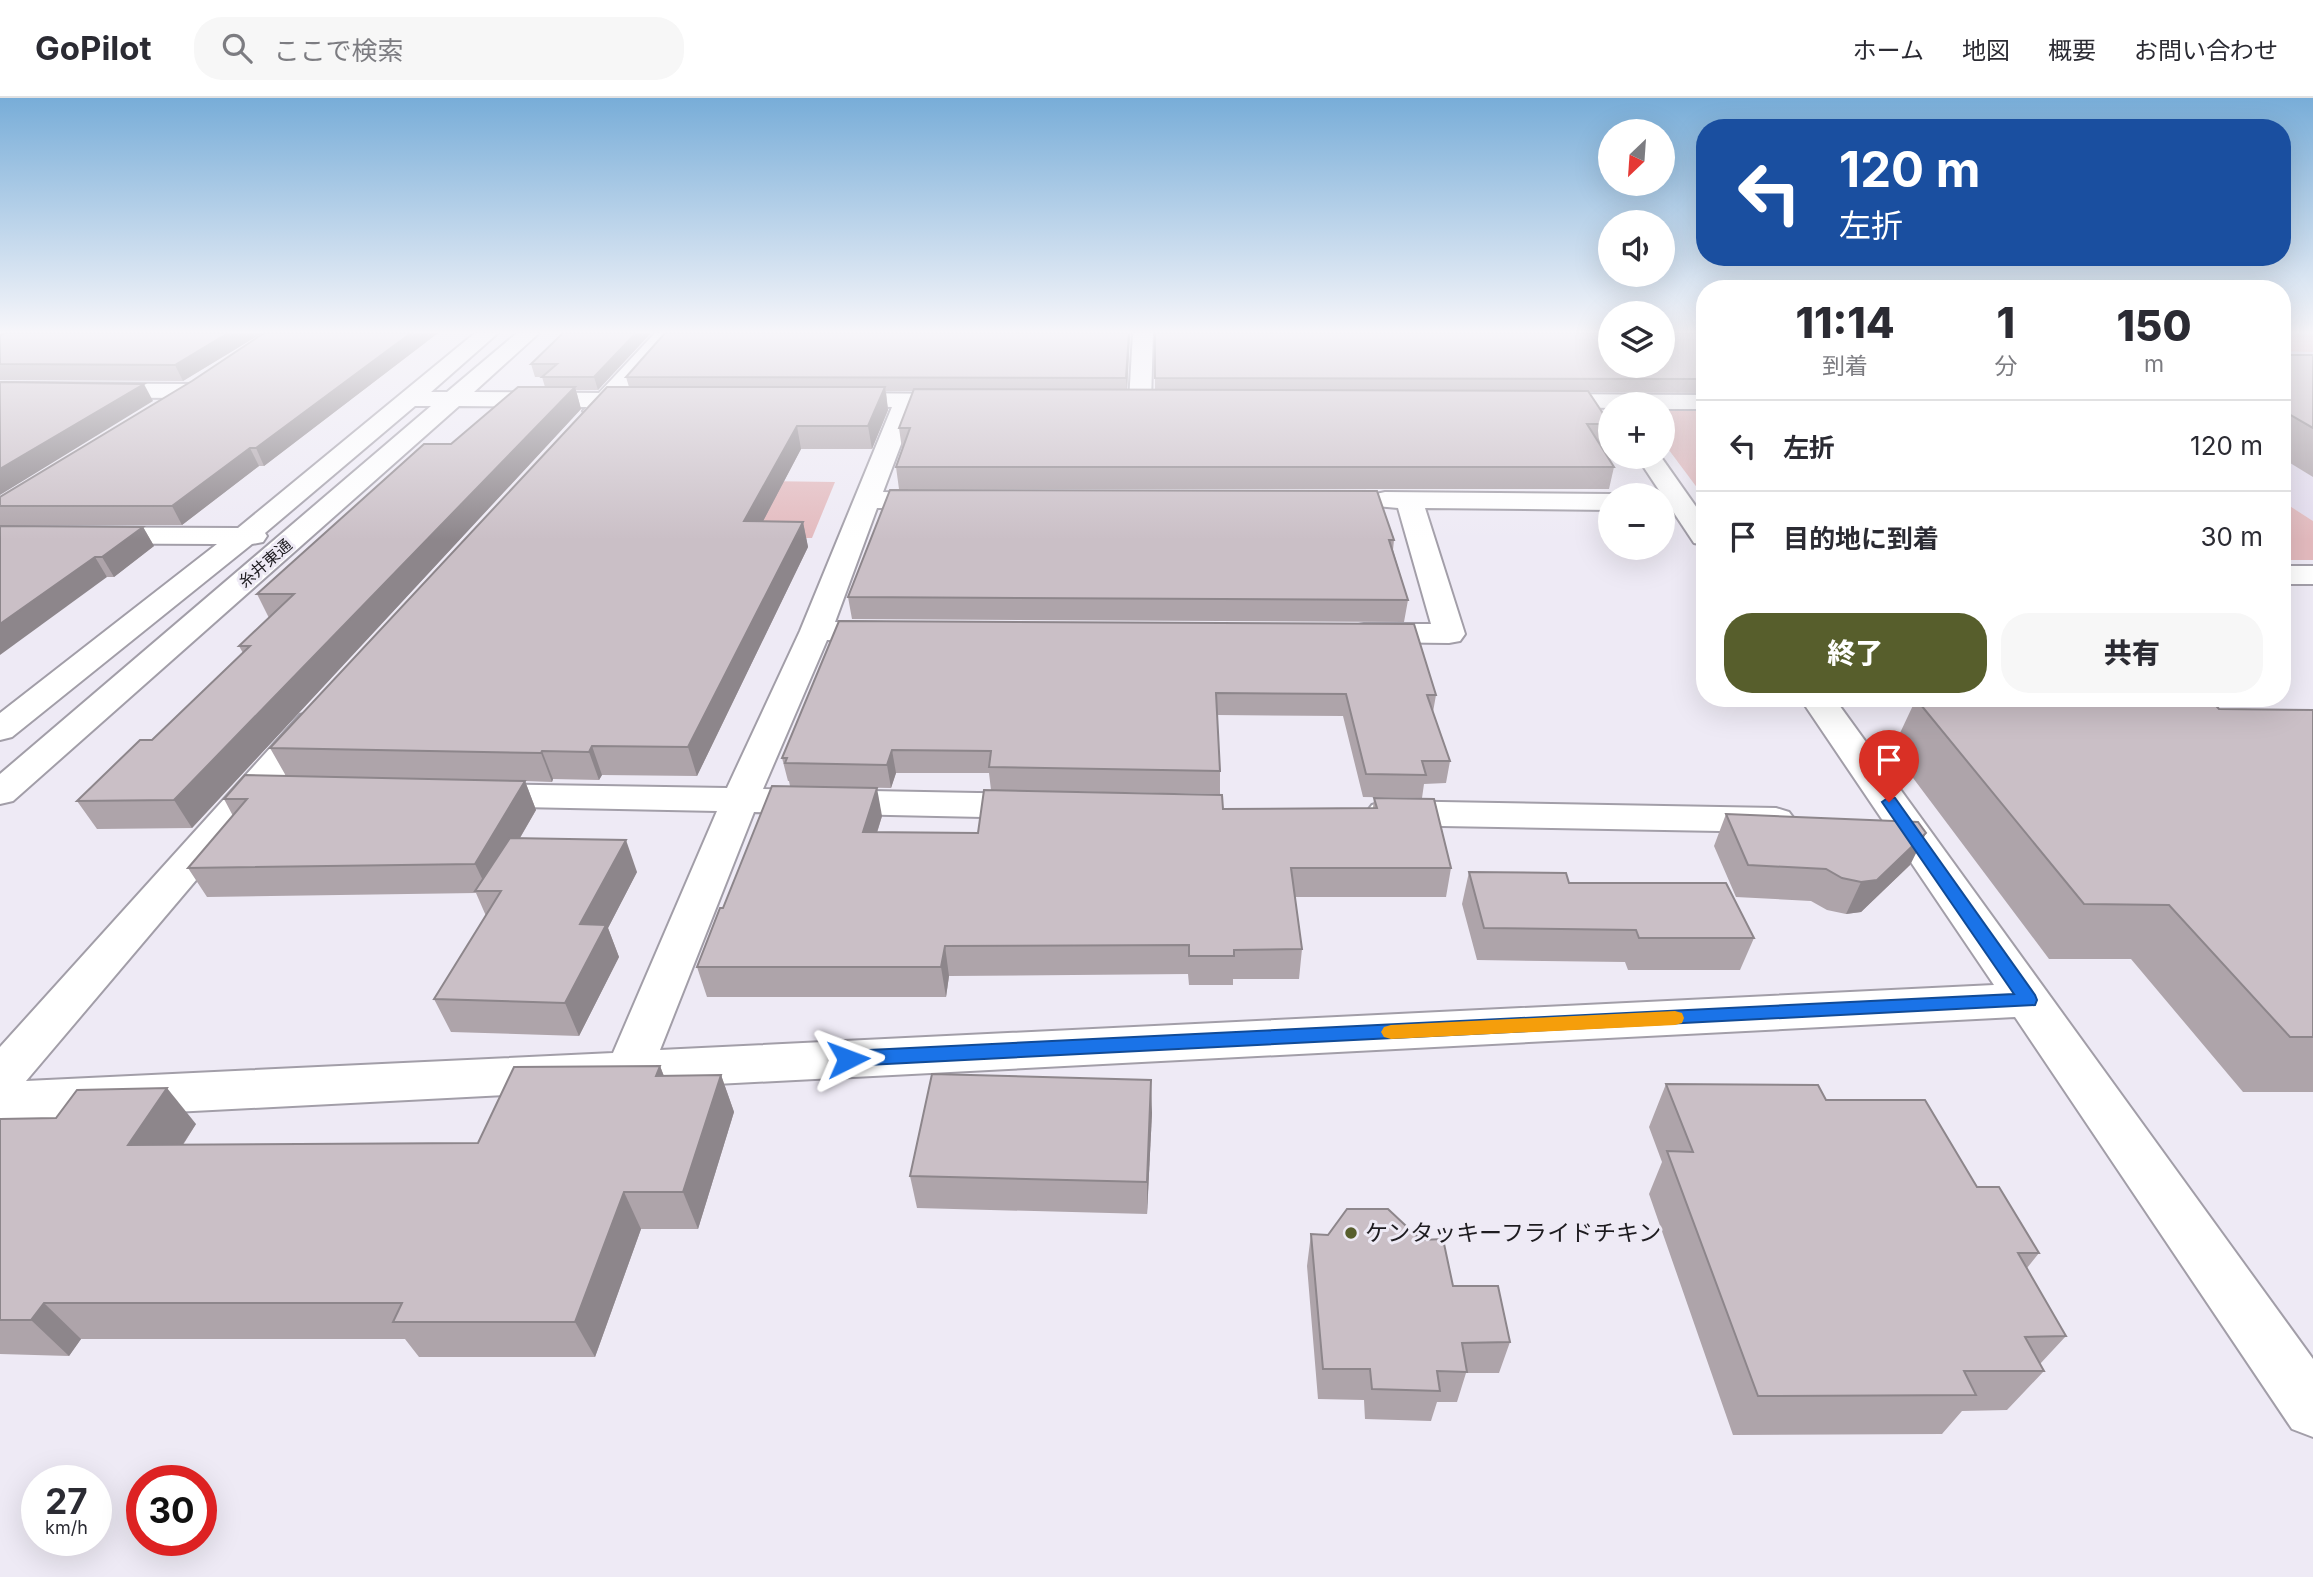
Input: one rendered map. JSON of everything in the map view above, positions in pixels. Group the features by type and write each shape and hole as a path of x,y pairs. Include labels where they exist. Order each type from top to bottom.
{"street":[{"path":"158,412 174,402"},
{"name":"糸井東通","path":"8,715 245,536 406,402"},
{"name":"糸井東通","path":"0,793 450,402"},
{"path":"576,431 602,402"},
{"path":"629,1070 740,800 816,631 905,402"},
{"path":"1570,402 1598,403"},
{"path":"1675,402 1696,402"},
{"path":"865,500 963,500"},
{"path":"1353,500 1598,502"},
{"path":"1339,633 1449,634 1409,500"},
{"path":"1675,505 1696,528"},
{"path":"0,535 297,536"},
{"path":"2291,575 2313,575"},
{"path":"816,631 912,632"},
{"path":"0,1079 250,790 334,698"},
{"path":"1822,707 1883,822 2028,1000 2313,1408"},
{"path":"8,715 96,709"},
{"path":"250,790 292,791"},
{"path":"446,794 1072,807"},
{"path":"1350,812 1807,821"},
{"path":"0,1102 2028,1000"}],"shaded area":[{"path":"2291,402 2313,402 2313,521 2291,507"},
{"path":"1675,409 1696,409 1696,486 1675,458"},
{"path":"690,480 835,482 812,538 677,539"},
{"path":"2291,507 2313,521 2313,560 2291,560"}],"building":[{"path":"0,402 113,402 0,469"},
{"path":"157,402 318,402 172,506 0,506 0,497"},
{"path":"500,402 560,402 174,800 77,801 140,740 152,740 250,646 239,646 294,594 257,594 424,444 451,444"},
{"path":"593,402 878,402 868,426 797,426 744,521 803,522 688,747 592,746 589,752 541,753 270,748"},
{"path":"909,402 1595,402 1598,406 1598,424 1587,424 1598,442 1598,467 896,467 910,428 899,428"},
{"path":"2291,402 2313,402 2313,428 2291,415"},
{"path":"890,490 1377,491 1394,540 1389,540 1408,600 848,597"},
{"path":"0,526 143,527 102,557 95,557 0,624"},
{"path":"839,621 1414,624 1436,695 1427,695 1450,761 1422,761 1426,775 1366,774 1346,694 1216,693 1220,771 989,767 991,751 892,750 887,765 785,763 787,758 782,758"},
{"path":"1923,707 2217,707 2313,710 2313,1037 2290,1037 2169,905 2084,904"},
{"path":"245,775 525,781 475,864 188,868 247,799 224,799"},
{"path":"772,786 877,788 863,832 978,833 984,790 1222,795 1223,809 1377,808 1374,798 1434,799 1451,868 1291,868 1302,949 1234,950 1234,956 1189,956 1189,945 945,946 941,967 697,967"},
{"path":"1726,814 1918,822 1926,833 1877,880 1861,882 1842,878 1826,869 1748,865"},
{"path":"510,838 626,840 580,924 606,925 565,1003 434,999 501,891 475,891"},
{"path":"1469,872 1566,873 1569,883 1726,883 1754,938 1639,938 1636,930 1484,928"},
{"path":"660,1066 656,1076 721,1075 683,1192 624,1192 575,1322 393,1322 402,1303 44,1303 31,1320 0,1320 0,1119 56,1118 77,1090 167,1088 128,1145 478,1143 514,1067"},
{"path":"932,1074 1151,1080 1147,1182 910,1176"},
{"path":"1666,1084 1818,1085 1826,1100 1925,1100 1977,1187 1999,1187 2039,1253 2018,1253 2066,1336 2025,1337 2044,1371 1964,1371 1976,1395 1758,1396 1667,1151 1693,1152"},
{"path":"1347,1209 1388,1209 1421,1240 1443,1239 1453,1286 1498,1286 1510,1342 1462,1343 1467,1372 1437,1371 1440,1391 1372,1389 1370,1369 1323,1369 1311,1234 1328,1235"}],"slow traffic":[{"path":"1391,1032 1675,1018"}],"place":[{"name":"ケンタッキーフライドチキン","path":"1351,1233"}],"route":[{"path":"848,1059 2028,1000 1889,802"}]}
